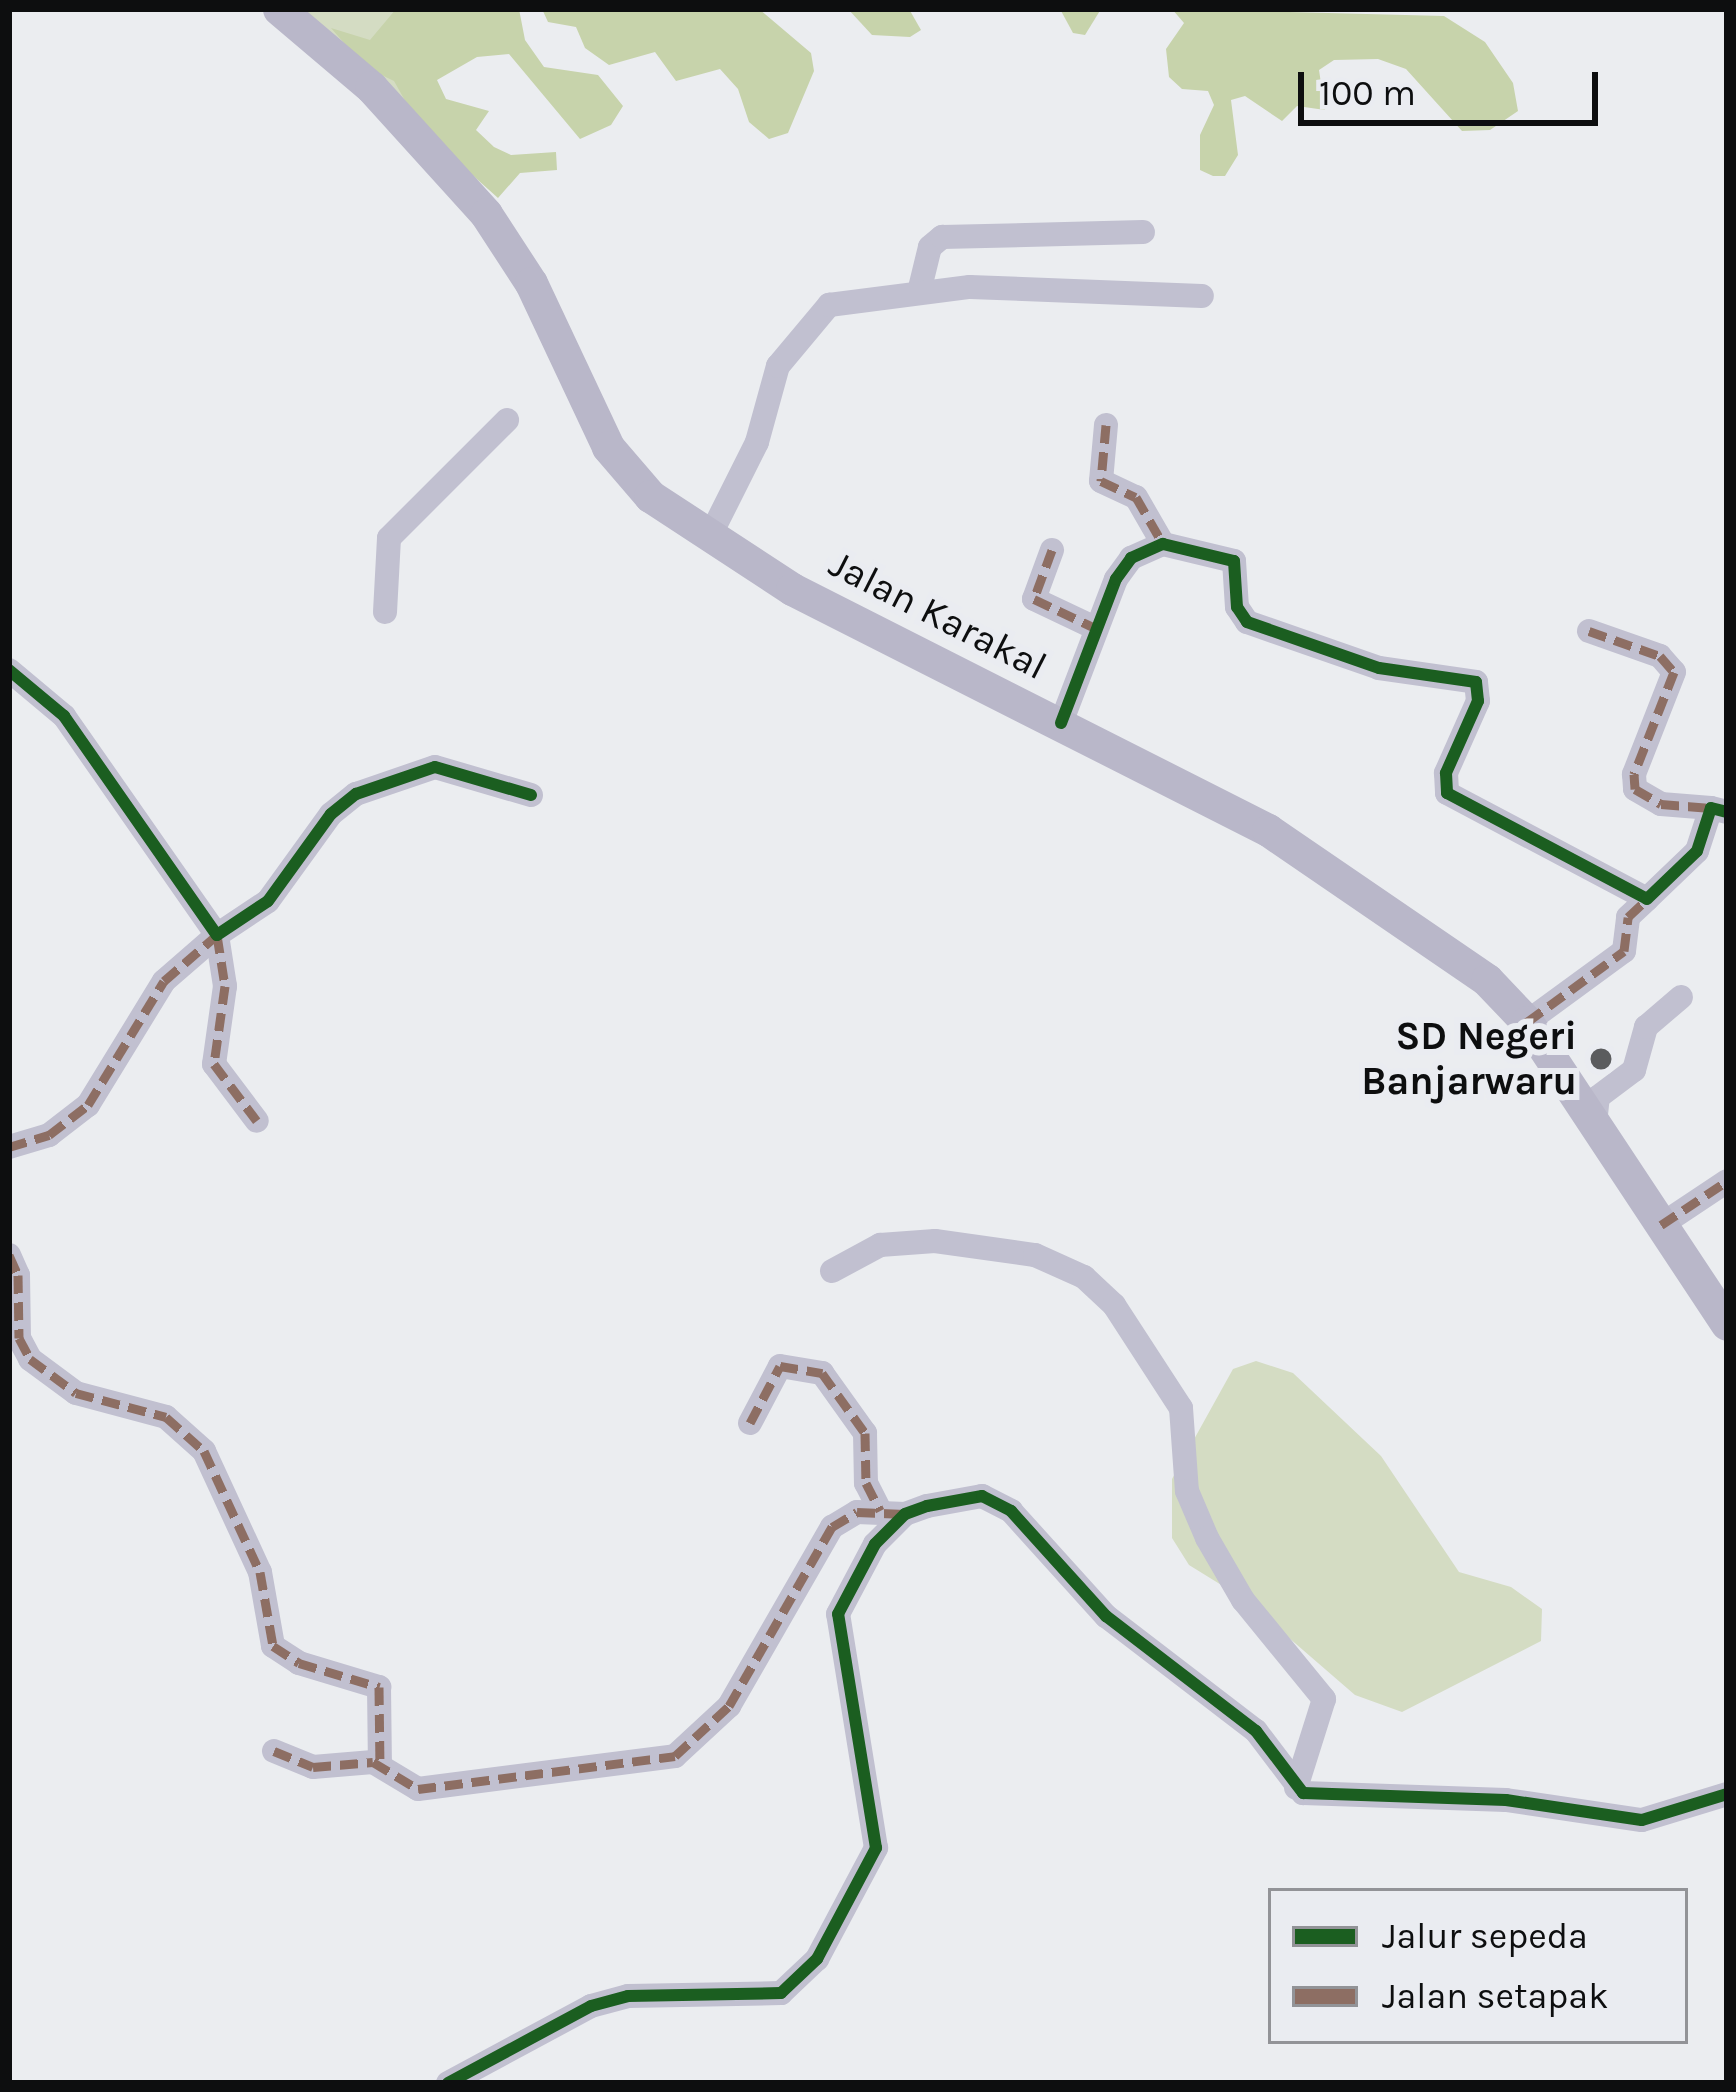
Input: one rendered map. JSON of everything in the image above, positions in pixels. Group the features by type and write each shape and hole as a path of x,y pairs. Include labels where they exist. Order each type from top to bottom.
{"main road":[{"name":"Jalan Karakal","path":"279,9 371,87 468,192 532,283 608,447 661,506 709,538 1351,880 1487,980 1527,1022 1727,1324"}],"street":[{"path":"919,292 930,247 943,237 1143,232"},
{"path":"709,538 758,442 778,366 806,323 844,298 919,292 1202,296"},
{"path":"385,612 389,538 507,420"},
{"path":"1106,425 1101,481 1136,497 1163,544"},
{"path":"1060,724 1095,628 1131,558 1163,544 1234,561 1237,607 1247,622 1379,668 1477,682 1478,701 1446,772 1448,793 1647,899"},
{"path":"1052,550 1034,599 1095,628"},
{"path":"1527,1022 1624,951 1628,917 1697,851 1719,810 1660,804 1636,789 1634,773 1674,672 1660,656 1589,631"},
{"path":"9,670 64,716 217,935 225,986 214,1064 256,1121"},
{"path":"9,1147 49,1135 88,1105 164,981 217,935 268,901 331,814 356,794 435,767 531,795"},
{"path":"1594,1124 1598,1097 1634,1070 1646,1027 1681,997"},
{"path":"1661,1226 1727,1181"},
{"path":"832,1271 880,1246 935,1241 1035,1255 1084,1277 1114,1305 1181,1408 1187,1491 1207,1538 1243,1600 1324,1699 1296,1788"},
{"path":"9,1255 18,1275 18,1333 30,1359 76,1393 166,1417 204,1451 260,1572 273,1646 299,1663 379,1688 380,1765"},
{"path":"750,1424 780,1366 822,1373 865,1433 866,1483 892,1512"},
{"path":"274,1751 313,1767 380,1765 418,1789 676,1756 729,1706 832,1527 843,1516 982,1496 1011,1511 1106,1616 1256,1731 1296,1788 1353,1798 1507,1800 1642,1820 1727,1794"},
{"path":"448,2083 591,2006 628,1996 781,1993 817,1959 876,1848 835,1630 862,1562 892,1512"}],"green space":[{"path":"296,9 401,9 436,133"},
{"path":"396,9 519,9 525,40 544,67 598,75 623,106 611,125 580,139 509,54 477,57 437,80 446,99 489,111 476,130 494,147 511,155 556,152 557,170 520,173 498,198 421,129 394,81 365,67 331,28 370,40"},
{"path":"542,9 759,9 811,53 814,71 788,133 769,139 749,122 738,89 720,69 676,81 655,52 609,65 585,48 576,27 548,22"},
{"path":"848,9 909,9 921,30 910,37 872,35"},
{"path":"1060,9 1101,9 1085,35 1073,33"},
{"path":"1172,9 1444,16 1485,42 1513,83 1518,111 1490,130 1462,131 1406,69 1378,59 1334,60 1319,70 1325,110 1297,106 1282,121 1245,96 1231,100 1238,155 1225,176 1213,176 1200,170 1200,135 1214,105 1208,91 1182,89 1169,77 1166,49 1184,23"},
{"path":"1256,1361 1293,1373 1381,1456 1459,1572 1511,1587 1542,1609 1541,1641 1402,1712 1355,1695 1244,1599 1189,1565 1172,1538 1172,1479 1233,1369"}],"marked path":[{"path":"1106,425 1101,481 1136,497 1163,544"},
{"path":"1052,550 1034,599 1095,628"},
{"path":"1589,631 1660,656 1674,672 1634,774 1635,789 1661,804 1711,808"},
{"path":"1527,1022 1624,951 1628,917 1647,899"},
{"path":"9,1147 49,1135 88,1105 164,981 217,935 225,986 214,1064 257,1121"},
{"path":"1661,1225 1727,1181"},
{"path":"9,1255 18,1275 19,1338 30,1359 76,1393 166,1417 204,1451 260,1572 273,1646 299,1663 379,1687 380,1765"},
{"path":"750,1423 780,1366 822,1373 865,1433 866,1483 880,1511"},
{"path":"274,1751 313,1767 373,1762 418,1789 675,1756 729,1706 832,1527 857,1512 905,1514"}],"cycle path":[{"path":"1061,723 1116,579 1131,558 1163,544 1234,561 1237,607 1247,622 1379,668 1476,682 1478,701 1446,773 1447,793 1647,899 1697,851 1711,808 1727,812"},
{"path":"9,670 64,716 217,935 268,901 331,814 356,794 435,767 531,795"},
{"path":"448,2083 591,2006 628,1996 781,1993 817,1959 876,1848 838,1614 875,1544 905,1514 927,1506 982,1496 1011,1511 1106,1616 1256,1731 1303,1793 1506,1800 1642,1820 1727,1794"}],"place":[{"name":"SD Negeri Banjarwaru","path":"1601,1059"}]}
